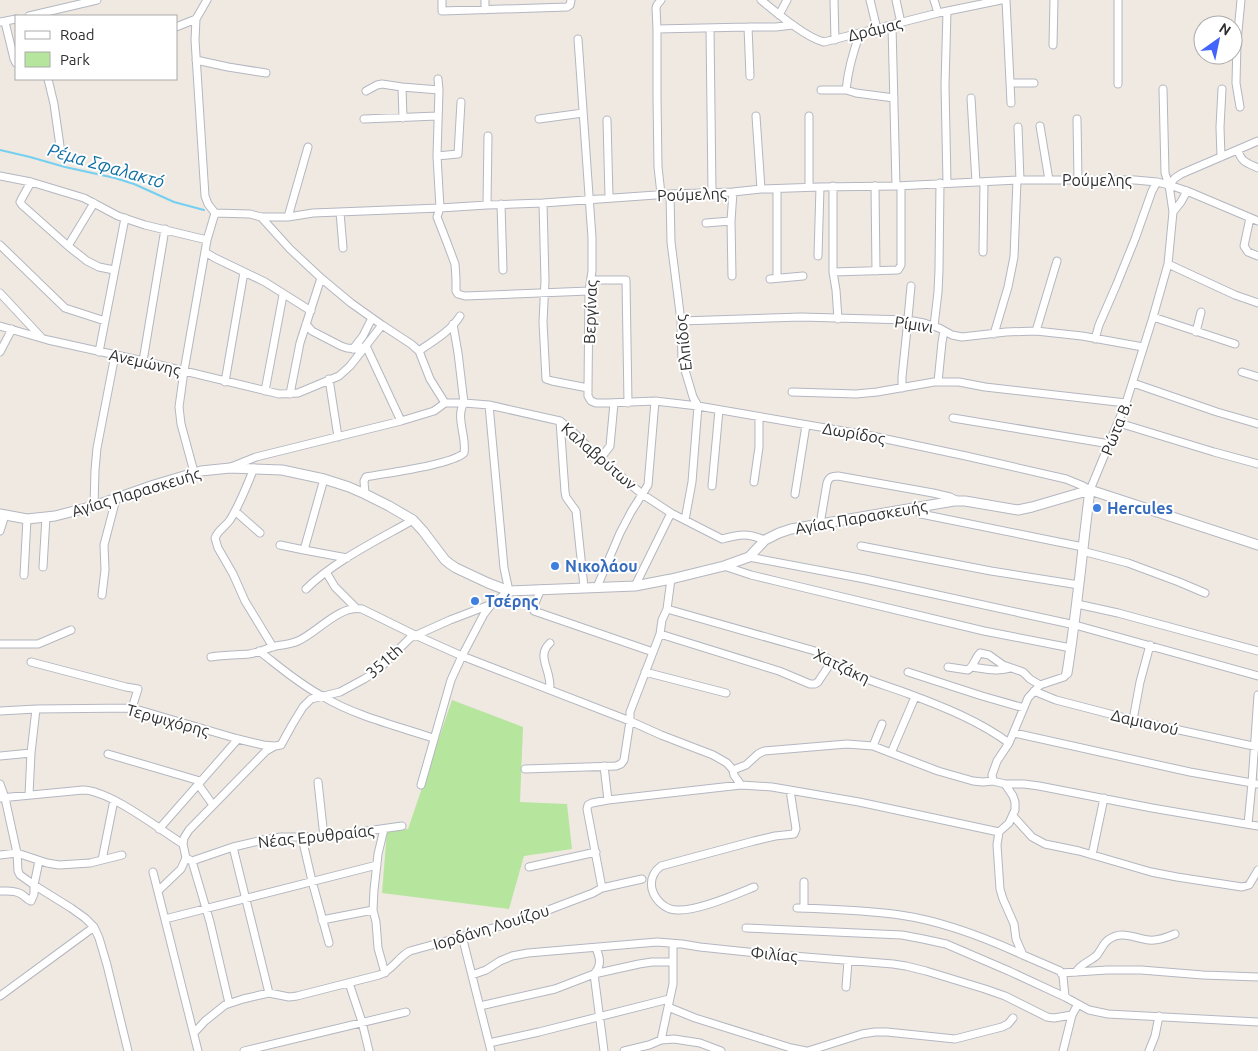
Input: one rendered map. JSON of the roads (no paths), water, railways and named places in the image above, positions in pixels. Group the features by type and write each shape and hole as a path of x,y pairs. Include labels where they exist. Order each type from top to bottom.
{"street":[{"path":"33,15 97,0"},
{"path":"194,472 179,406 207,240 216,213 208,204 205,196 196,60 196,20 206,0"},
{"path":"442,0 442,11 567,7 570,3"},
{"path":"485,0 485,10"},
{"path":"661,0 656,8 658,167 661,194"},
{"name":"Δράμας","path":"761,0 793,26 824,42 938,13 1001,0"},
{"path":"779,15 787,0"},
{"path":"834,0 835,40"},
{"path":"870,0 877,29"},
{"path":"896,0 901,23"},
{"path":"934,0 938,13"},
{"path":"1006,0 1011,103"},
{"path":"1053,45 1054,0"},
{"path":"1118,0 1118,84"},
{"path":"1240,107 1236,83 1241,0"},
{"path":"934,326 938,292 943,183 947,12"},
{"path":"15,19 2,22 15,61"},
{"path":"178,26 196,20"},
{"path":"657,29 776,28 793,26"},
{"path":"833,272 898,270 901,265 892,26"},
{"path":"748,27 750,76"},
{"path":"710,28 712,193"},
{"path":"846,90 850,67 860,33"},
{"name":"Βεργίνας","path":"578,39 592,238 589,291 588,388"},
{"path":"196,60 228,68 266,73"},
{"path":"438,79 437,156 440,208 437,217 455,264 456,291 458,294 465,296 589,291"},
{"path":"48,80 60,146"},
{"path":"1010,83 1034,83"},
{"path":"366,91 382,84 402,88 438,90"},
{"path":"402,88 403,118"},
{"name":"Ρώτα Β.","path":"1067,673 1075,625 1090,490 1119,423 1133,383 1168,264 1173,212 1170,185 1165,173 1163,89"},
{"path":"1221,157 1222,89"},
{"path":"820,90 846,90 894,98"},
{"path":"971,98 980,182 983,252"},
{"path":"437,156 458,154 461,102"},
{"path":"539,119 583,113"},
{"path":"364,119 437,116"},
{"path":"756,116 761,189"},
{"path":"809,116 809,187"},
{"path":"1077,119 1078,180"},
{"path":"608,120 609,197"},
{"path":"1040,126 1049,180"},
{"path":"994,334 1008,287 1014,257 1018,180 1018,127"},
{"path":"487,205 488,136"},
{"path":"1170,185 1181,174 1258,141"},
{"path":"288,217 308,147"},
{"path":"1238,150 1244,162 1258,168"},
{"path":"0,176 31,182 84,198 125,218 207,240"},
{"name":"Ρούμελης","path":"216,213 288,217 314,213 543,203 609,197 733,192 761,189 898,186 1018,180 1135,180 1170,185 1258,221"},
{"path":"31,182 20,202 68,246 93,264 114,270"},
{"path":"1094,339 1157,182"},
{"path":"833,186 833,272 836,283 838,319"},
{"path":"875,186 876,271"},
{"path":"818,256 820,187"},
{"path":"777,189 773,278 802,276"},
{"path":"1173,212 1187,191"},
{"path":"732,276 731,221 733,192"},
{"name":"Ελπίδος","path":"670,194 671,242 681,321 682,360 693,398 698,406 692,482 685,520"},
{"path":"68,246 94,202"},
{"path":"543,203 546,281 544,293 546,379 552,382 588,388 588,396 591,401 596,403 614,403 610,446 600,459"},
{"path":"501,204 503,270"},
{"path":"340,212 343,248"},
{"path":"230,468 256,458 400,422 434,411 445,403 430,379 419,351 352,303 322,278 290,249 261,217"},
{"path":"99,352 125,218"},
{"path":"1250,218 1244,246 1248,252 1258,256"},
{"path":"706,223 731,221"},
{"path":"143,361 165,229"},
{"path":"0,245 65,308 105,320"},
{"path":"205,252 265,282 311,311"},
{"path":"1036,331 1057,261"},
{"path":"1168,264 1235,296 1258,303"},
{"path":"225,382 244,272"},
{"path":"322,278 300,343 290,394 298,393 345,372 382,325"},
{"path":"591,280 626,280 628,403"},
{"path":"902,388 911,286"},
{"path":"0,293 42,338"},
{"path":"265,391 283,295"},
{"path":"1196,332 1201,312"},
{"path":"419,351 445,332 460,316"},
{"path":"1153,317 1235,344"},
{"path":"353,349 364,336 372,318"},
{"name":"Ρίμινι","path":"681,321 801,318 908,320 934,326 952,335 962,337 1036,331 1143,347"},
{"path":"0,320 10,328 0,352"},
{"path":"306,324 312,332 336,344 353,349 366,346"},
{"path":"365,494 364,481 366,477 436,464 464,453 461,409 464,402 453,324"},
{"name":"Ανεμώνης","path":"0,326 42,338 225,382 279,394 290,394"},
{"path":"938,382 944,331"},
{"path":"366,346 400,422"},
{"path":"94,506 97,448 115,355"},
{"path":"1242,372 1258,377"},
{"path":"330,379 338,437"},
{"path":"792,392 856,394 938,382 959,382 1126,403"},
{"path":"1133,383 1258,424"},
{"path":"597,587 620,533 648,485 655,401"},
{"name":"Δωρίδος","path":"614,403 655,401 698,406 872,436 1066,479 1090,490"},
{"name":"Καλαβρύτων","path":"445,403 464,402 489,405 560,421 600,459 642,494 671,513 722,539 749,535 765,540"},
{"path":"489,405 502,550 509,591"},
{"path":"712,486 719,410"},
{"path":"754,482 759,447 759,417"},
{"path":"953,418 1110,444"},
{"path":"560,421 565,492 566,497 576,511 584,587"},
{"path":"1119,423 1258,464"},
{"path":"795,494 806,425"},
{"name":"Αγίας Παρασκευής","path":"3,514 27,519 46,517 94,506 194,472 215,468 282,470 324,479 365,494 413,520 450,564 472,576 509,591 635,586 724,566 749,557 765,540 791,529 948,502 965,501 1018,510 1090,490"},
{"path":"254,468 235,511 215,538 216,544 233,574 245,601 273,647"},
{"path":"820,524 827,483 832,476 933,493 950,497 960,502"},
{"path":"304,550 324,479"},
{"path":"1090,490 1258,545"},
{"path":"102,595 105,570 104,545 116,499"},
{"path":"912,508 921,514 1082,549 1128,563 1205,593"},
{"path":"235,511 260,533"},
{"path":"635,586 671,513"},
{"path":"0,531 3,514"},
{"path":"42,567 46,517"},
{"path":"24,575 27,519"},
{"path":"306,589 314,581 347,558 413,520"},
{"path":"280,545 347,558"},
{"path":"861,546 1079,586"},
{"path":"749,557 865,579 1075,625 1258,676"},
{"path":"724,566 751,575 984,631 1071,648"},
{"path":"326,572 335,587 356,608 370,612 462,656 713,754 727,763 741,785"},
{"path":"525,769 616,766 621,764 624,760 630,712 660,634 662,620 667,610 671,579"},
{"path":"541,589 533,608 534,611 653,652"},
{"name":"351th","path":"183,844 186,834 212,805 266,751 281,745 292,725 311,700 340,692 364,679 377,671 407,640 415,635 492,604 509,591"},
{"path":"421,785 451,680 484,614 492,604"},
{"path":"1077,604 1258,651"},
{"path":"211,657 249,654 299,641 323,624 346,611 356,608"},
{"name":"Χατζάκη","path":"667,610 815,651 837,666 850,672 984,726 1009,743"},
{"path":"0,644 38,644 71,630"},
{"path":"660,634 779,672 810,684 818,682 832,661"},
{"path":"550,643 544,651 550,678 550,690"},
{"path":"1132,720 1150,645"},
{"path":"259,652 303,685 344,708 433,738"},
{"path":"948,667 968,670 972,667 976,656 980,653 989,655 1003,665 1023,672 1040,685"},
{"path":"31,662 138,689 132,708"},
{"path":"972,667 992,670 1011,668"},
{"path":"645,672 726,693"},
{"path":"908,672 1024,708"},
{"path":"993,781 992,775 997,761 1014,733 1028,698 1040,685 1064,676 1067,673"},
{"name":"Δαμιανού","path":"1034,691 1056,700 1132,720 1256,746"},
{"path":"1248,824 1255,783 1258,696"},
{"path":"891,753 915,697"},
{"name":"Τερψιχόρης","path":"0,711 132,708 238,739 275,746"},
{"path":"29,795 36,709"},
{"path":"873,746 882,724"},
{"path":"1014,733 1190,772 1255,783"},
{"path":"159,829 238,739"},
{"path":"733,770 746,765 764,751 847,744 873,746 947,774 983,782 993,781 1005,784 1032,785 1258,826"},
{"path":"0,756 31,753"},
{"path":"108,754 199,783 212,805"},
{"path":"604,766 608,800"},
{"path":"318,782 324,837"},
{"path":"0,784 2,798 18,853 18,871 20,875 72,908 94,927 107,965 128,1051"},
{"path":"602,888 587,809 588,805 592,803 741,785 772,787 920,814 999,832 1005,828 1015,810 1013,796 1005,784"},
{"path":"754,887 694,908 677,910 669,909 662,904 653,895 651,885 652,876 661,866 774,836 794,834 796,830 790,790"},
{"path":"2,798 94,791 114,800 183,844 206,909 229,1003"},
{"path":"1092,854 1104,798"},
{"path":"102,860 114,800"},
{"path":"1013,816 1036,840 1045,844 1092,854 1151,872 1242,887 1249,885 1258,870"},
{"name":"Νέας Ερυθραίας","path":"189,860 233,847 281,837 324,837 402,826"},
{"path":"194,1033 220,1008 229,1003 269,993 289,997 297,996 385,973 378,948 373,910 378,854 384,829"},
{"path":"999,832 997,845 1000,889 1014,924 1016,939 1023,955"},
{"path":"302,838 329,943"},
{"path":"233,847 269,993"},
{"path":"529,867 596,852"},
{"path":"0,855 18,853 39,861 59,865 90,863 122,855"},
{"path":"158,890 189,860"},
{"path":"0,891 14,891 31,900 34,894 39,861"},
{"path":"165,919 378,865"},
{"path":"153,872 198,1051"},
{"name":"Ιορδάνη Λουίζου","path":"385,973 399,958 410,951 522,920 602,888 642,879"},
{"path":"804,882 800,908 865,911 909,917 958,930 1060,971 1141,970 1258,977"},
{"path":"322,920 373,910"},
{"path":"0,996 94,927"},
{"path":"746,928 902,935 923,938 946,944 1009,971 1065,996 1090,1010 1108,1014 1258,1022"},
{"path":"1076,972 1079,966 1095,957 1112,937 1128,935 1152,941 1175,934"},
{"path":"462,936 490,1047 670,999"},
{"name":"Φιλίας","path":"472,975 512,956 656,942 906,966 999,994 1047,1017 1054,1018 1072,1015"},
{"path":"661,1040 674,975 673,944"},
{"path":"594,974 599,969 600,963 596,948"},
{"path":"846,988 848,960"},
{"path":"480,1006 556,989 594,974 652,962 673,962"},
{"path":"1060,971 1063,976 1065,996"},
{"path":"594,974 604,1051"},
{"path":"349,983 369,1051"},
{"path":"1063,1051 1072,1015 1078,1004"},
{"path":"668,1007 695,1018 790,1048 807,1051 874,1032 955,1039 1008,1024 1012,1018"},
{"path":"244,1051 261,1049 406,1012"},
{"path":"1149,1051 1159,1016"},
{"path":"624,1051 635,1050 661,1040 674,1039 700,1043 721,1051"}],"waterway":[{"name":"Ρέμα Σφαλακτό","path":"0,150 115,178 134,184 174,202 204,210"}],"place":[{"name":"Hercules","path":"1097,508"},
{"name":"Νικολάου","path":"555,566"},
{"name":"Τσέρης","path":"475,601"}]}
